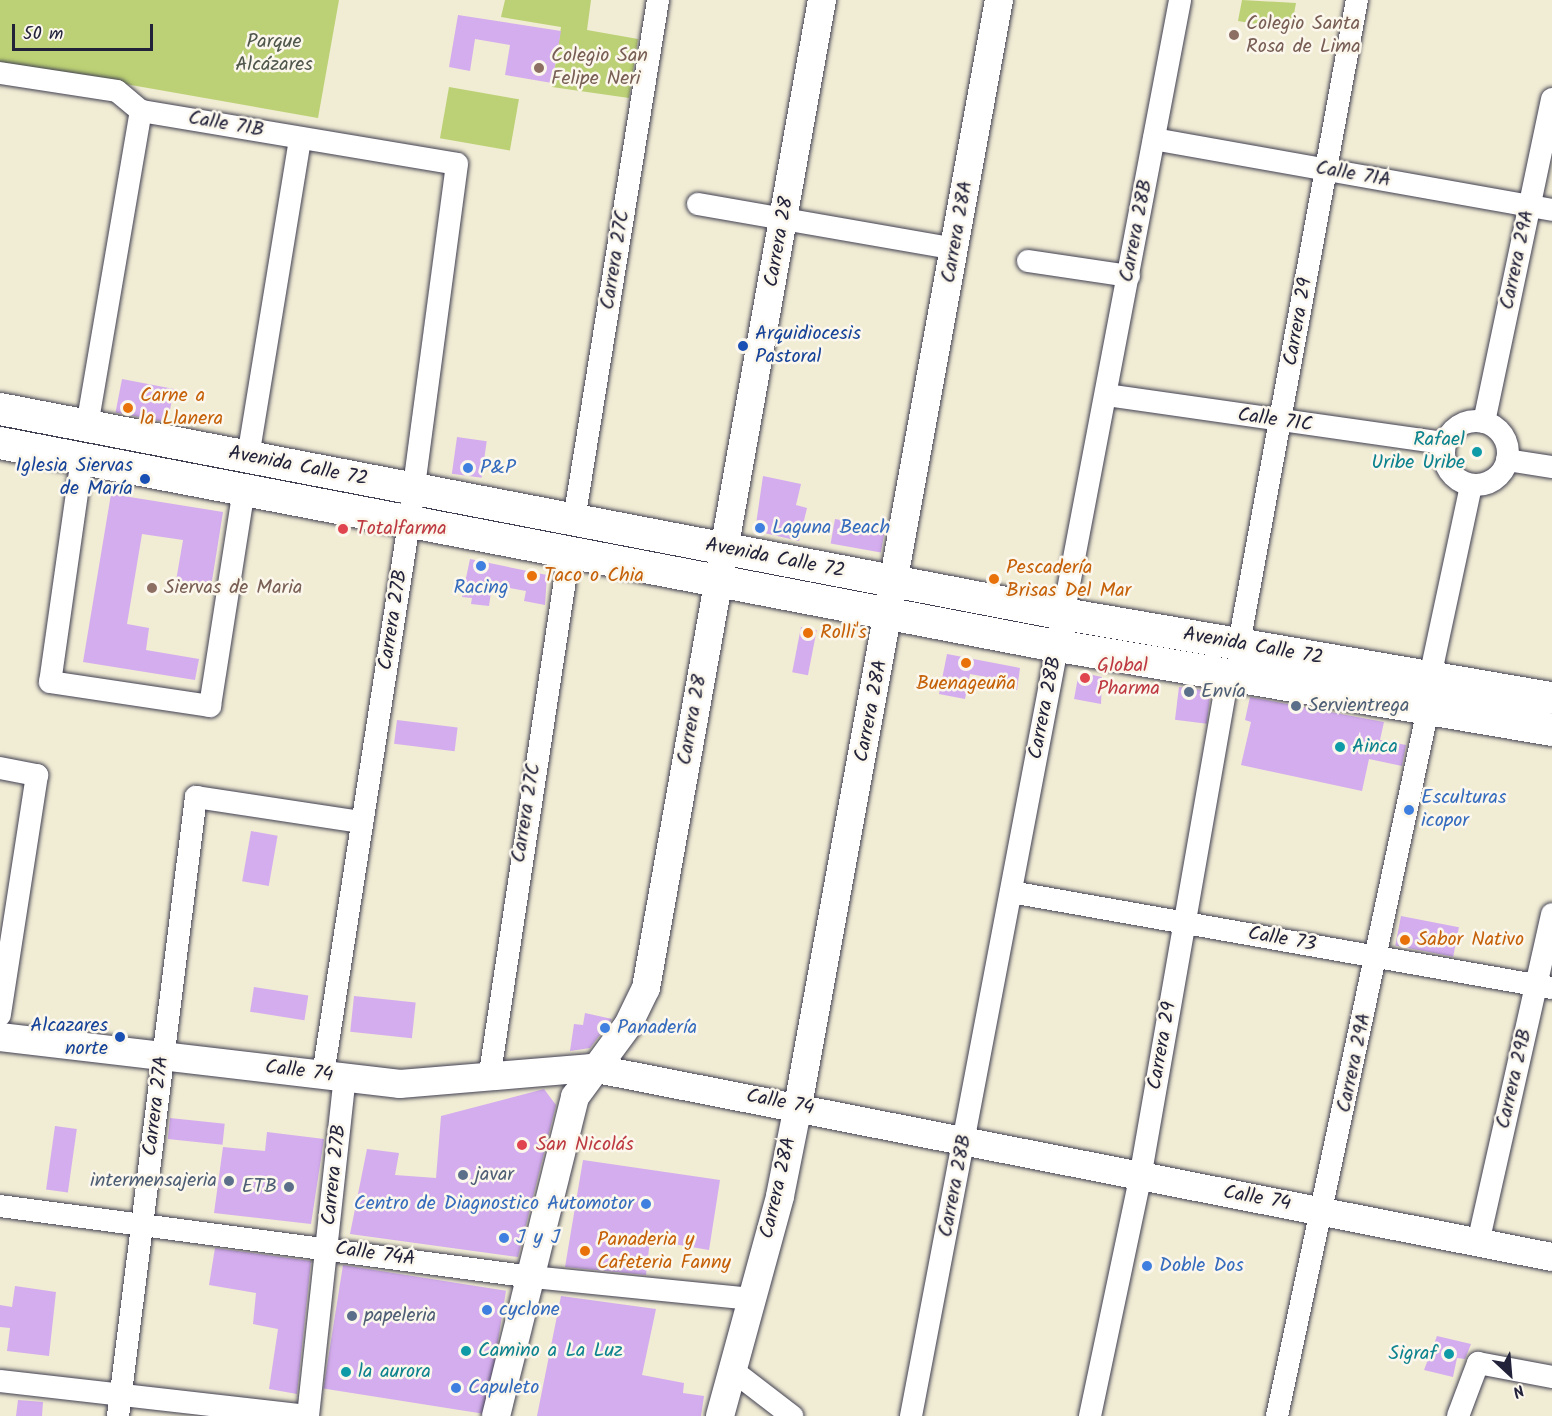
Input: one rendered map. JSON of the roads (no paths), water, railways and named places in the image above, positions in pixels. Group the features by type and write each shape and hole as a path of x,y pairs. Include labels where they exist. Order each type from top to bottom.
{"main road":[{"name":"Avenida Calle 72","path":"0,409 1064,614 1549,697"},
{"name":"Avenida Calle 72","path":"0,443 568,554 1058,646 1552,729"}],"street":[{"name":"Carrera 27C","path":"574,520 658,0"},
{"name":"Carrera 28","path":"496,1416 532,1277 567,1124 592,1068 628,1025 646,988 785,219 822,0"},
{"name":"Carrera 28A","path":"720,1416 798,1106 896,582 999,0"},
{"name":"Carrera 28B","path":"911,1416 1180,0"},
{"name":"Carrera 29","path":"1239,644 1357,0"},
{"path":"0,73 117,91 141,111 87,426"},
{"name":"Carrera 29A","path":"1484,422 1552,99"},
{"name":"Calle 71B","path":"141,111 457,164"},
{"path":"248,458 300,138"},
{"name":"Calle 71A","path":"1154,139 1552,210"},
{"name":"Carrera 27B","path":"307,1416 326,1249 334,1076 362,822 409,523 457,164"},
{"path":"698,204 955,249"},
{"path":"1028,261 1129,276"},
{"name":"Calle 71C","path":"1106,395 1445,444"},
{"path":"1484,422 1503,436 1507,460 1494,479 1471,485 1448,470 1445,444 1460,425 1484,422"},
{"path":"82,458 50,682 210,706 244,490"},
{"path":"1507,460 1552,467"},
{"path":"1430,677 1471,485"},
{"name":"Carrera 27C","path":"490,1073 568,554"},
{"name":"Carrera 29","path":"1090,1416 1140,1178 1228,675"},
{"name":"Carrera 29A","path":"1277,1416 1323,1214 1428,709"},
{"path":"0,768 37,775 0,1015"},
{"name":"Carrera 27A","path":"119,1405 195,797 362,822"},
{"name":"Calle 73","path":"1011,892 1544,987"},
{"name":"Carrera 29B","path":"1478,1243 1544,987 1552,914"},
{"name":"Calle 74","path":"0,1037 422,1084 490,1073 592,1068 798,1106 1140,1178 1552,1257"},
{"name":"Calle 74A","path":"0,1206 532,1277 751,1299"},
{"path":"1458,1416 1478,1363 1552,1377"},
{"path":"732,1370 792,1416"},
{"path":"0,1381 119,1405 307,1416"}],"place":[{"name":"Colegio Santa Rosa de Lima","path":"1234,35"},
{"name":"Colegio San Felipe Neri","path":"539,68"},
{"name":"Arquidiocesis Pastoral","path":"743,346"},
{"name":"Carne a la Llanera","path":"128,408"},
{"name":"Rafael Uribe Uribe","path":"1477,452"},
{"name":"P&P","path":"468,468"},
{"name":"Iglesia Siervas de María","path":"145,479"},
{"name":"Laguna Beach","path":"760,528"},
{"name":"Totalfarma","path":"343,529"},
{"name":"Racing","path":"481,566"},
{"name":"Taco o Chia","path":"532,576"},
{"name":"Pescadería Brisas Del Mar","path":"994,579"},
{"name":"Siervas de Maria","path":"152,588"},
{"name":"Rolli's","path":"808,633"},
{"name":"Buenageuña","path":"966,663"},
{"name":"Global Pharma","path":"1085,678"},
{"name":"Envía","path":"1189,692"},
{"name":"Servientrega","path":"1296,706"},
{"name":"Ainca","path":"1340,747"},
{"name":"Esculturas icopor","path":"1409,810"},
{"name":"Sabor Nativo","path":"1405,940"},
{"name":"Panadería","path":"605,1028"},
{"name":"Alcazares norte","path":"120,1037"},
{"name":"San Nicolás","path":"522,1145"},
{"name":"javar","path":"463,1175"},
{"name":"intermensajeria","path":"229,1181"},
{"name":"ETB","path":"289,1187"},
{"name":"Centro de Diagnostico Automotor","path":"646,1204"},
{"name":"J y J","path":"504,1238"},
{"name":"Panaderia y Cafeteria Fanny","path":"585,1251"},
{"name":"Doble Dos","path":"1147,1266"},
{"name":"cyclone","path":"487,1310"},
{"name":"papeleria","path":"352,1316"},
{"name":"Camino a La Luz","path":"466,1351"},
{"name":"Sigraf","path":"1449,1354"},
{"name":"la aurora","path":"346,1372"},
{"name":"Capuleto","path":"456,1388"}],"park label":[{"name":"Parque Alcázares","path":"274,54"}]}
